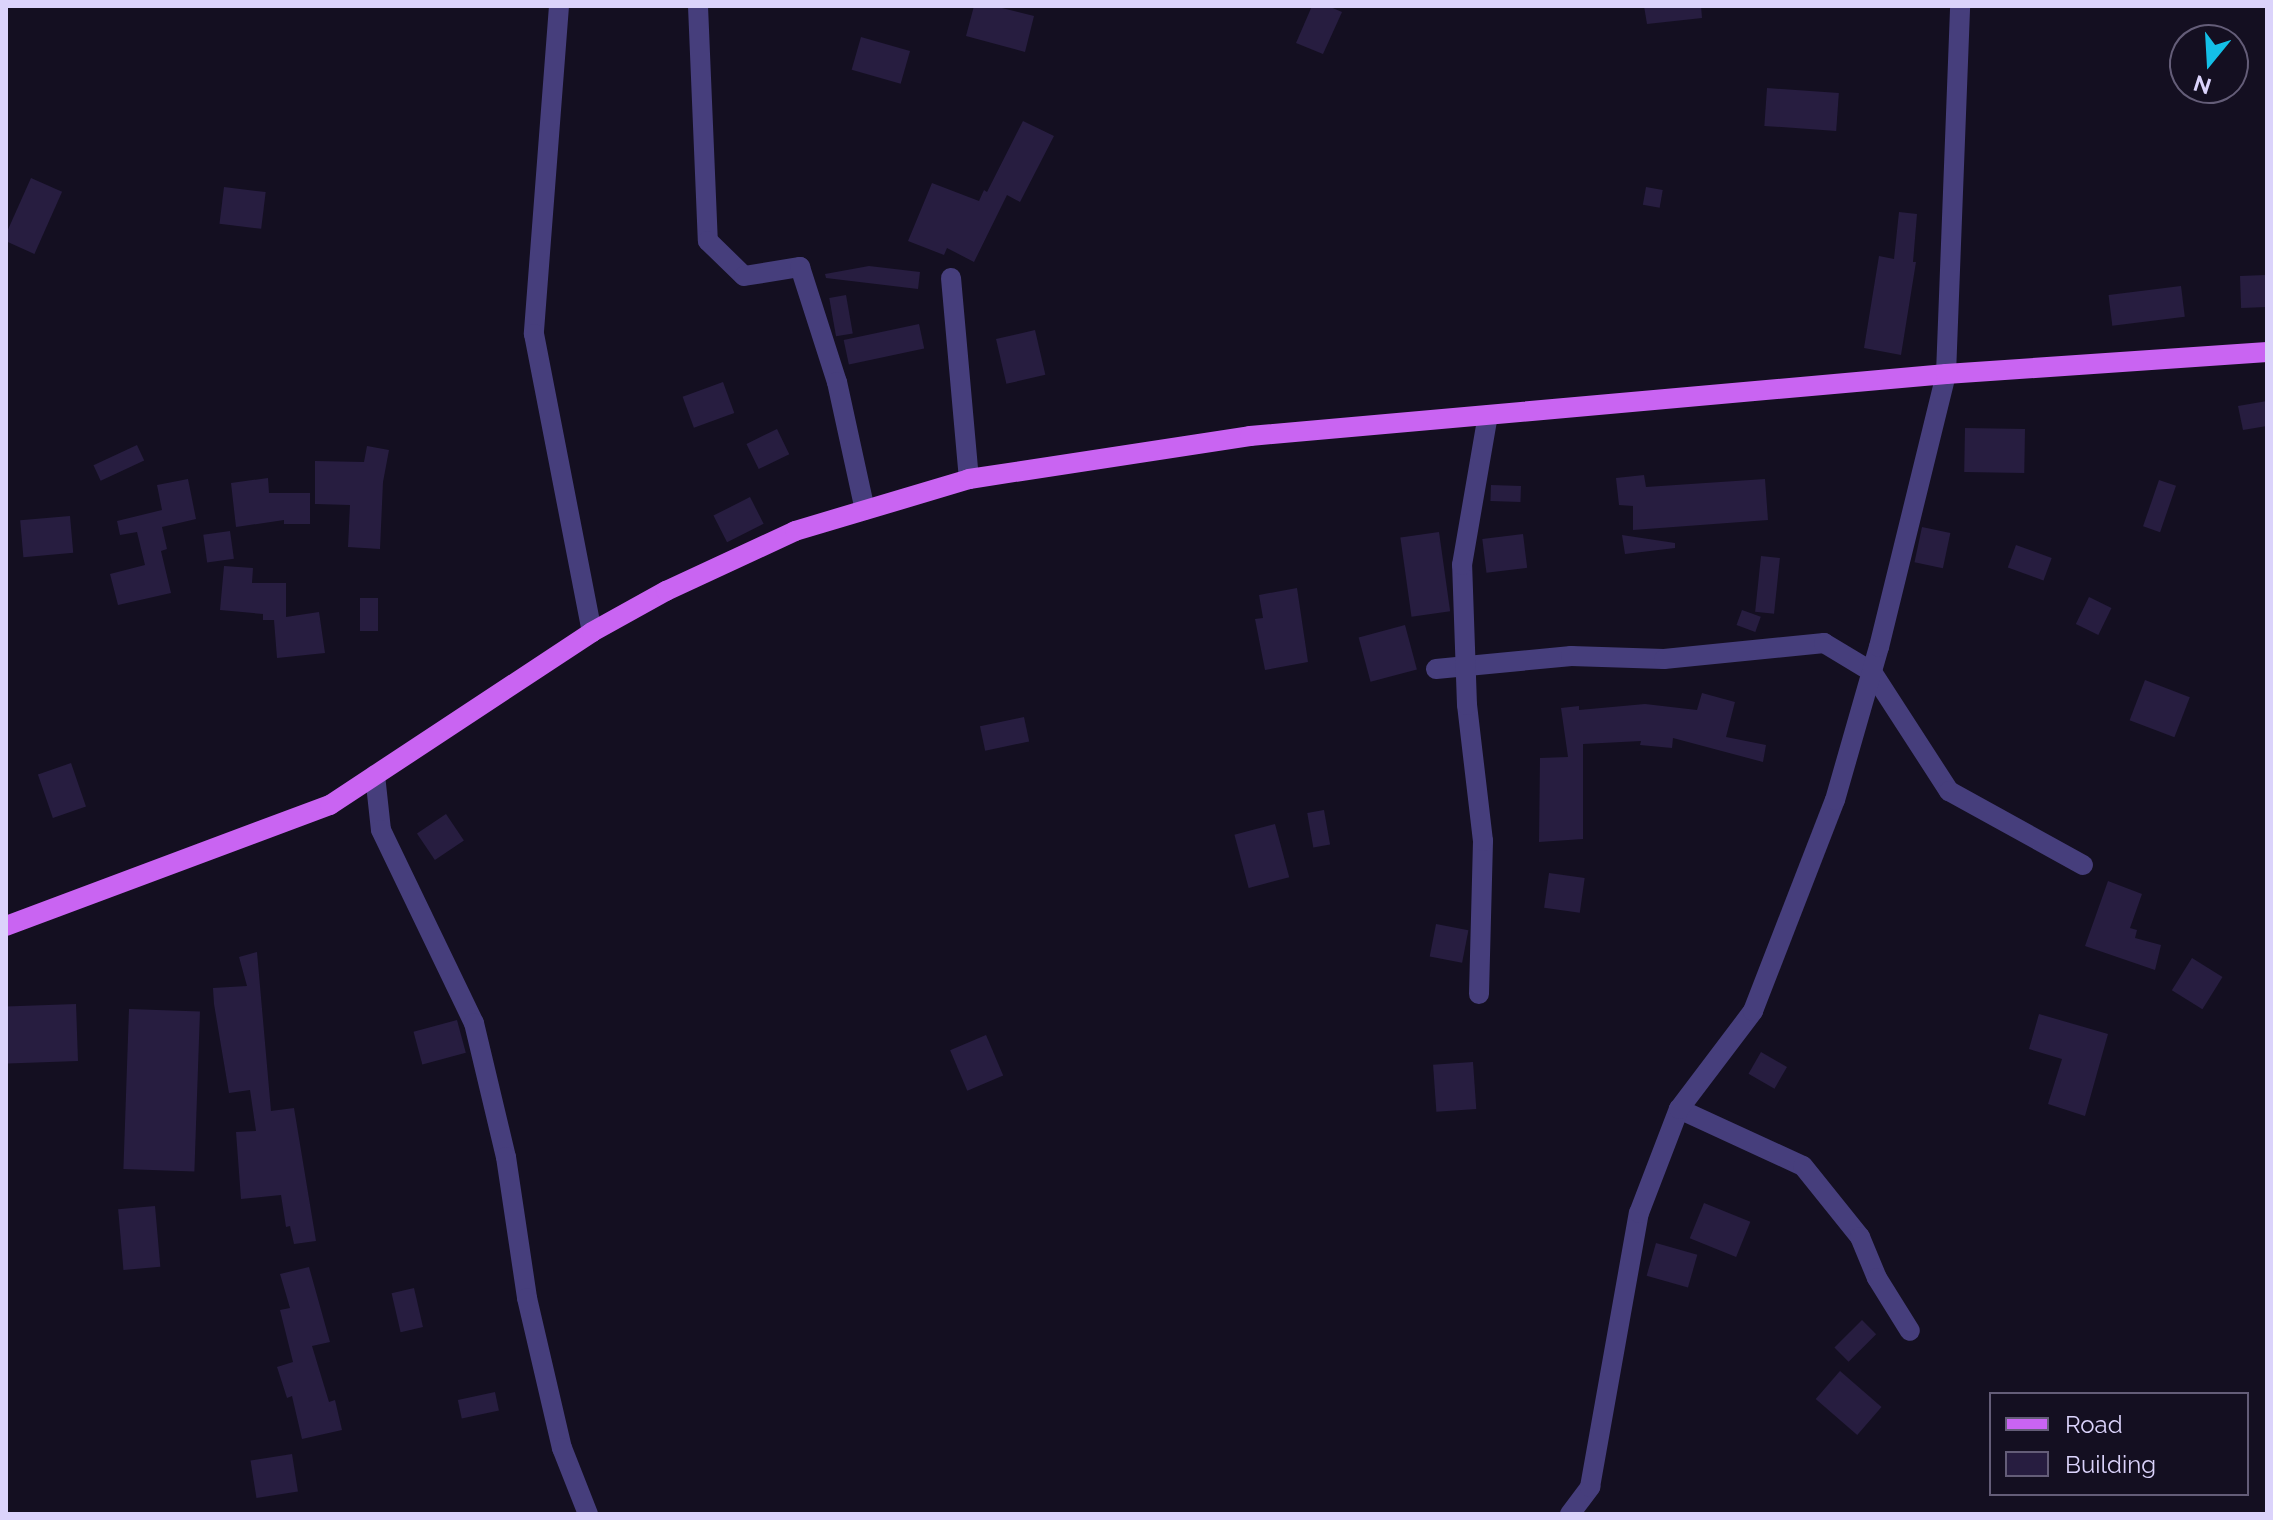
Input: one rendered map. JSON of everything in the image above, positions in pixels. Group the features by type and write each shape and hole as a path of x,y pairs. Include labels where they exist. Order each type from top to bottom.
{"main road":[{"path":"6,926 330,805 592,632 666,591 795,531 969,479 1250,436 1946,374 2267,352"}],"street":[{"path":"559,6 534,334 592,632"},
{"path":"698,6 708,241 744,276 800,267 837,382 865,510"},
{"path":"1570,1514 1590,1487 1639,1213 1679,1109 1753,1011 1835,800 1872,672 1946,374 1960,6"},
{"path":"951,278 969,479"},
{"path":"1479,994 1483,841 1466,669 1462,565 1488,415"},
{"path":"1436,669 1466,669 1571,656 1664,659 1824,643 1872,672 1949,791 2083,865"},
{"path":"375,775 381,830 474,1023 506,1157 527,1298 562,1448 588,1514"},
{"path":"1679,1109 1803,1166 1860,1237 1877,1278 1910,1331"}],"building":[{"path":"974,6 994,6 1034,16 1025,52 966,36"},
{"path":"1312,6 1328,6 1342,12 1323,54 1296,43"},
{"path":"1644,6 1701,6 1702,18 1647,24"},
{"path":"861,37 910,51 901,84 852,70"},
{"path":"1767,88 1839,93 1836,131 1764,126"},
{"path":"1023,121 1054,136 1020,202 1007,195 974,262 947,248 944,255 908,241 932,183 979,201 984,190 987,192"},
{"path":"31,178 62,192 34,254 6,241 6,234"},
{"path":"224,187 266,192 261,229 219,224"},
{"path":"1646,187 1663,190 1660,208 1643,205"},
{"path":"1899,212 1917,214 1913,262 1916,262 1901,355 1864,348 1879,256 1894,259"},
{"path":"869,266 920,272 918,289 826,278 825,274"},
{"path":"2266,275 2267,307 2241,308 2240,276"},
{"path":"2181,286 2185,317 2112,326 2109,295"},
{"path":"846,295 853,333 836,336 829,298"},
{"path":"919,324 924,348 849,364 844,340"},
{"path":"1035,330 1045,375 1006,384 996,339"},
{"path":"723,382 734,413 694,428 683,397"},
{"path":"2267,401 2267,426 2243,430 2238,406"},
{"path":"1965,428 2025,429 2024,473 1964,472"},
{"path":"777,429 789,454 759,469 746,444"},
{"path":"137,445 144,460 101,481 93,465"},
{"path":"367,446 389,450 383,482 380,549 348,547 350,505 315,504 315,461 364,462"},
{"path":"1644,475 1646,487 1765,479 1768,520 1633,530 1633,506 1619,505 1616,478"},
{"path":"268,478 269,493 310,493 310,524 284,524 284,520 236,527 231,483"},
{"path":"188,479 196,519 162,527 167,549 161,551 171,593 118,605 110,574 145,565 137,532 120,535 117,521 162,510 157,485"},
{"path":"2159,480 2176,486 2160,532 2143,526"},
{"path":"1491,485 1521,486 1520,502 1490,501"},
{"path":"750,497 764,524 727,542 713,516"},
{"path":"70,516 73,553 23,557 20,520"},
{"path":"1922,527 1950,533 1943,568 1915,562"},
{"path":"230,531 234,559 207,562 203,535"},
{"path":"1439,532 1450,611 1412,617 1400,537"},
{"path":"1523,534 1527,568 1486,573 1482,539"},
{"path":"1622,535 1675,543 1675,548 1625,554"},
{"path":"2016,545 2052,558 2043,581 2008,568"},
{"path":"1761,556 1780,558 1774,614 1755,612"},
{"path":"224,566 253,568 252,583 286,583 286,617 319,612 325,653 277,658 274,620 263,620 263,614 220,610"},
{"path":"1297,588 1308,662 1265,670 1255,619 1263,618 1259,595"},
{"path":"2089,597 2111,608 2098,635 2076,624"},
{"path":"360,598 378,598 378,631 360,631"},
{"path":"1742,610 1761,617 1755,632 1737,625"},
{"path":"1405,625 1417,669 1371,682 1359,637"},
{"path":"2145,680 2190,697 2174,737 2130,720"},
{"path":"1702,693 1735,702 1726,737 1766,745 1763,762 1673,738 1672,748 1640,745 1641,741 1583,744 1583,839 1539,842 1540,758 1568,757 1561,708 1579,706 1579,710 1645,704 1697,710"},
{"path":"1024,717 1029,741 985,751 980,726"},
{"path":"71,763 86,806 53,818 38,774"},
{"path":"1324,810 1330,844 1313,847 1307,813"},
{"path":"446,814 464,841 435,860 417,834"},
{"path":"1275,824 1289,877 1249,888 1234,835"},
{"path":"1549,873 1585,878 1580,913 1544,908"},
{"path":"2108,881 2142,894 2130,928 2137,930 2135,938 2161,945 2155,970 2085,946"},
{"path":"1436,924 1468,930 1462,963 1430,956"},
{"path":"257,952 271,1111 294,1108 316,1241 294,1244 290,1226 286,1227 281,1195 241,1199 236,1132 256,1131 250,1090 229,1093 213,988 247,986 239,957"},
{"path":"2192,958 2223,977 2202,1009 2172,990"},
{"path":"76,1004 78,1061 8,1063 6,1006"},
{"path":"129,1009 200,1011 194,1171 123,1169"},
{"path":"2039,1014 2108,1034 2085,1116 2048,1104 2062,1059 2029,1049"},
{"path":"457,1020 466,1053 422,1064 414,1032"},
{"path":"986,1035 1003,1076 967,1091 950,1050"},
{"path":"1761,1052 1787,1067 1774,1089 1748,1074"},
{"path":"1473,1062 1476,1109 1436,1112 1433,1065"},
{"path":"1704,1203 1750,1222 1736,1257 1690,1238"},
{"path":"155,1206 160,1267 123,1270 118,1209"},
{"path":"1656,1243 1697,1255 1688,1288 1647,1276"},
{"path":"309,1267 330,1342 312,1346 329,1402 335,1400 342,1430 302,1439 292,1396 287,1398 277,1367 293,1362 280,1310 290,1308 280,1274"},
{"path":"414,1288 423,1327 401,1332 392,1293"},
{"path":"1862,1320 1876,1334 1849,1362 1834,1348"},
{"path":"1840,1371 1882,1407 1857,1435 1816,1399"},
{"path":"495,1392 499,1411 462,1418 458,1400"},
{"path":"292,1454 298,1492 256,1498 251,1461"}]}
